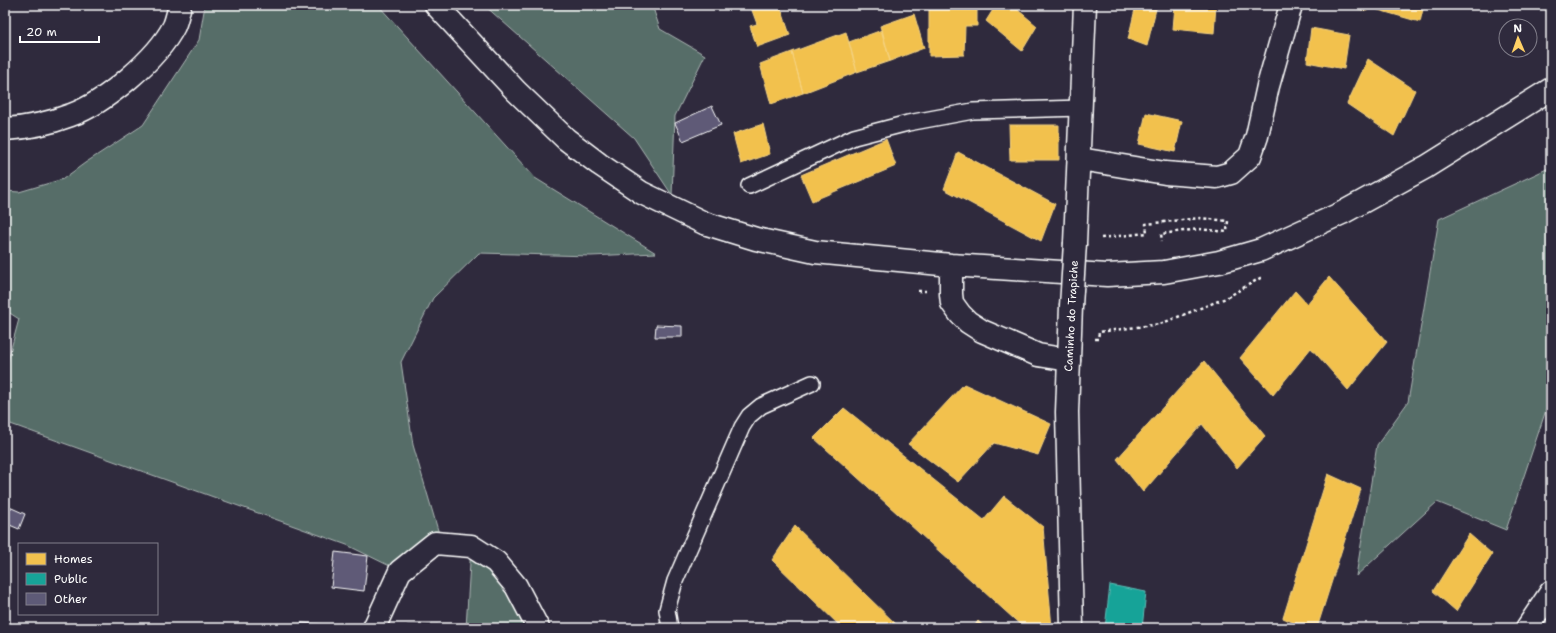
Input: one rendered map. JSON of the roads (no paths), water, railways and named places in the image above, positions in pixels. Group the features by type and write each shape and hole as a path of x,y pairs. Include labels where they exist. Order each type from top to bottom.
{"street":[{"path":"5,129 25,128 72,115 101,100 128,80 157,50 174,26 180,5"},
{"path":"436,5 516,91 566,139 598,164 642,194 704,223 756,239 815,252 951,265 1107,275 1164,272 1219,262 1261,250 1342,213 1426,166 1551,89"},
{"name":"Caminho do Trapiche","path":"1072,628 1067,412 1086,5"},
{"path":"1080,159 1172,174 1217,177 1230,173 1250,156 1291,5"},
{"path":"951,265 952,303 968,322 982,331 1038,355 1069,360"},
{"path":"374,628 400,571 435,543 471,546 496,562 516,586 538,628"},
{"path":"1527,628 1551,592"}],"lane":[{"path":"749,186 854,137 908,123 973,111 1082,108"},
{"path":"670,628 668,610 675,581 742,427 749,416 762,406 812,383"}]}
